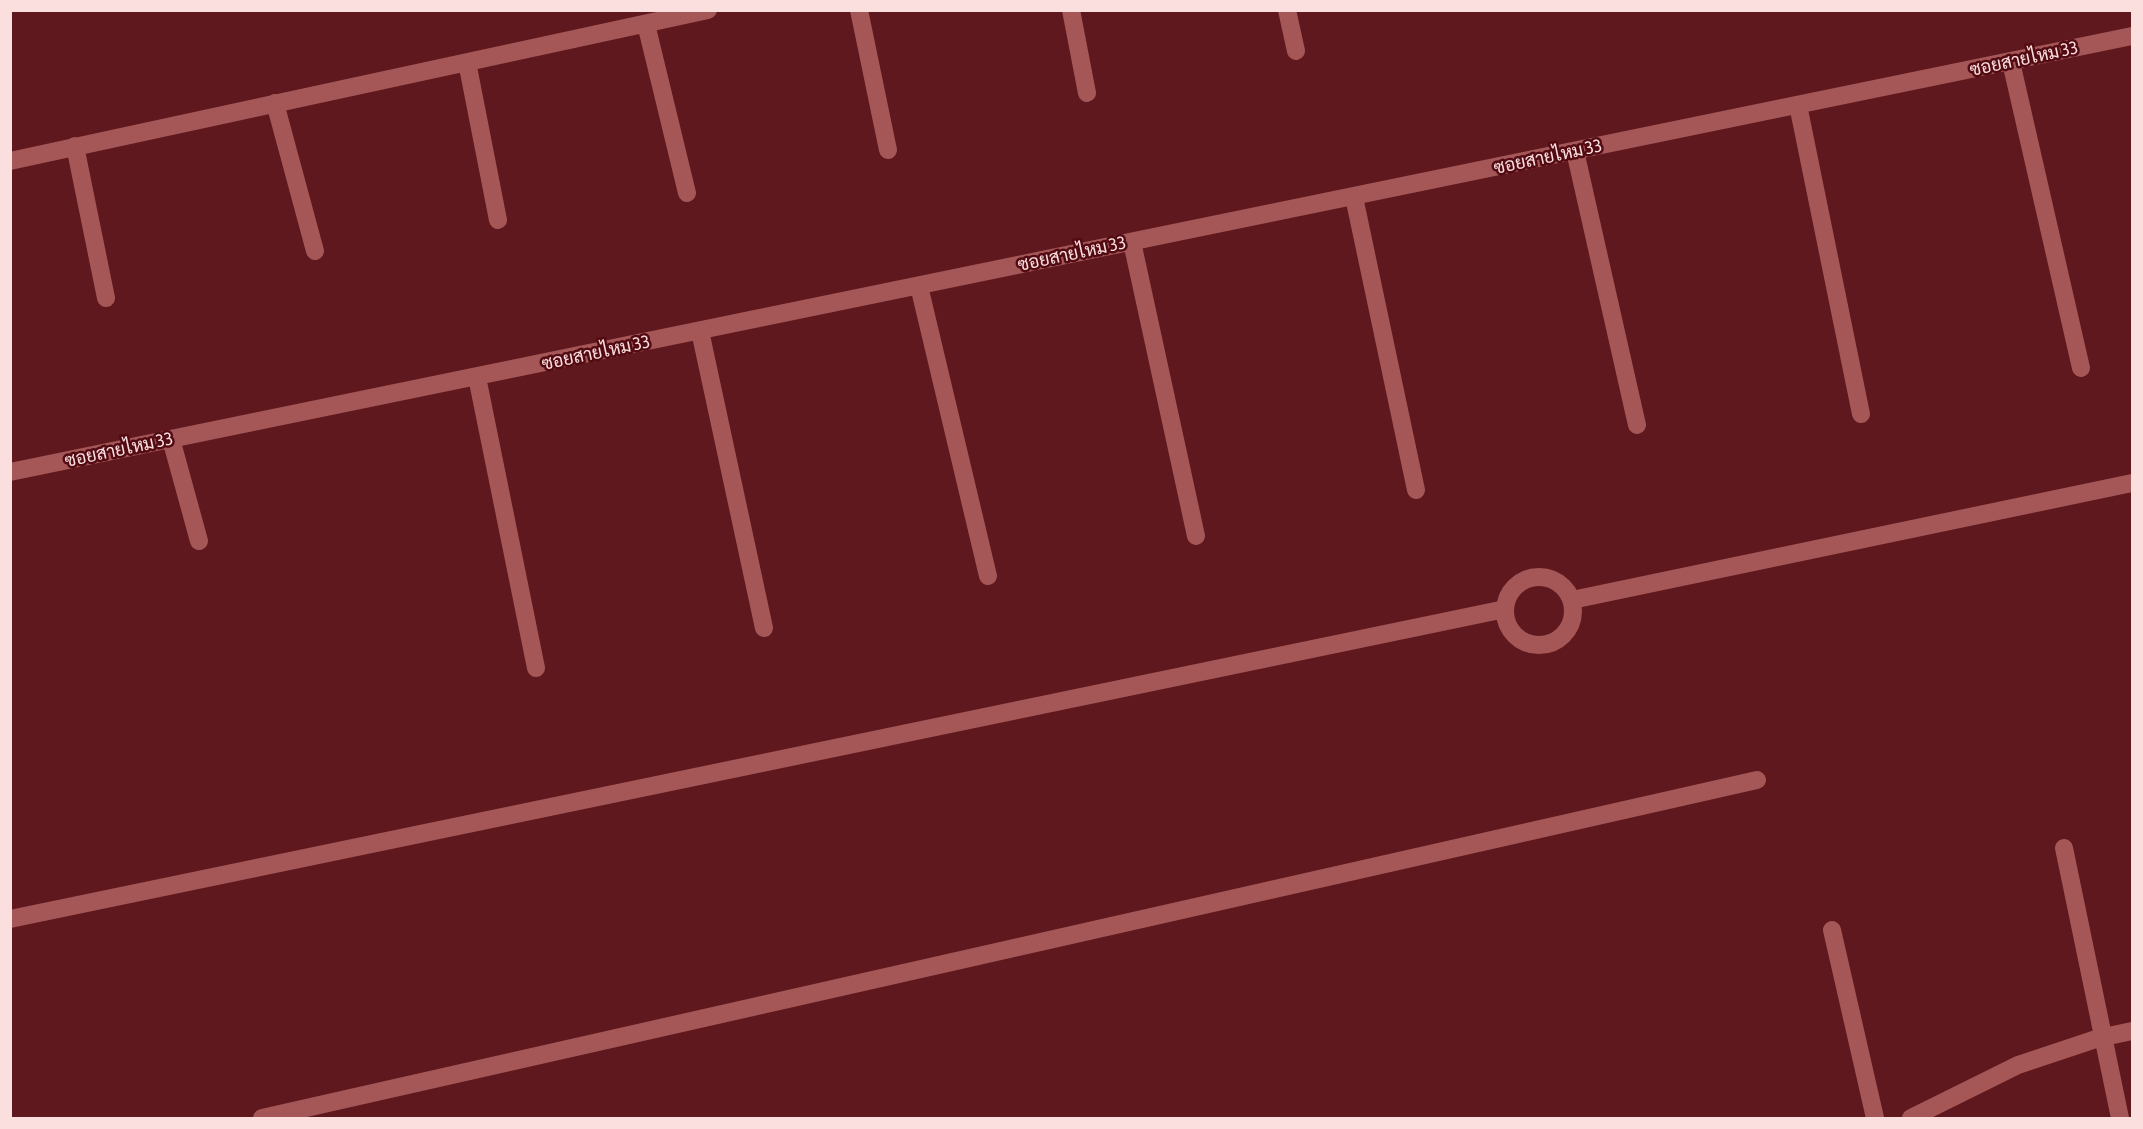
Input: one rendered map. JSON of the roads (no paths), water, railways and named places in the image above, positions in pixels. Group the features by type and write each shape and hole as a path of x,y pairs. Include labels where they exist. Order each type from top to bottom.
{"street":[{"path":"10,161 708,10"},
{"path":"859,10 888,150"},
{"path":"1071,10 1087,93"},
{"path":"1287,10 1296,51"},
{"path":"646,24 687,193"},
{"name":"ซอยสายไหม 33","path":"10,472 2133,36"},
{"path":"466,62 498,220"},
{"path":"2011,62 2080,368"},
{"path":"275,103 315,251"},
{"path":"1798,105 1861,414"},
{"path":"75,146 106,298"},
{"path":"1575,151 1637,424"},
{"path":"1353,197 1416,490"},
{"path":"1132,242 1196,536"},
{"path":"919,286 987,576"},
{"path":"700,331 764,628"},
{"path":"477,377 537,668"},
{"path":"171,439 199,541"},
{"path":"1572,600 2133,483"},
{"path":"1541,577 1554,580 1565,588 1572,600 1573,614 1570,626 1562,637 1550,644 1537,646 1524,642 1513,634 1506,622 1505,609 1508,596 1516,585 1528,578 1541,577"},
{"path":"10,919 1505,609"},
{"path":"262,1119 1757,780"},
{"path":"2064,848 2120,1119"},
{"path":"1832,930 1875,1119"},
{"path":"1911,1119 2018,1065 2133,1031"}]}
